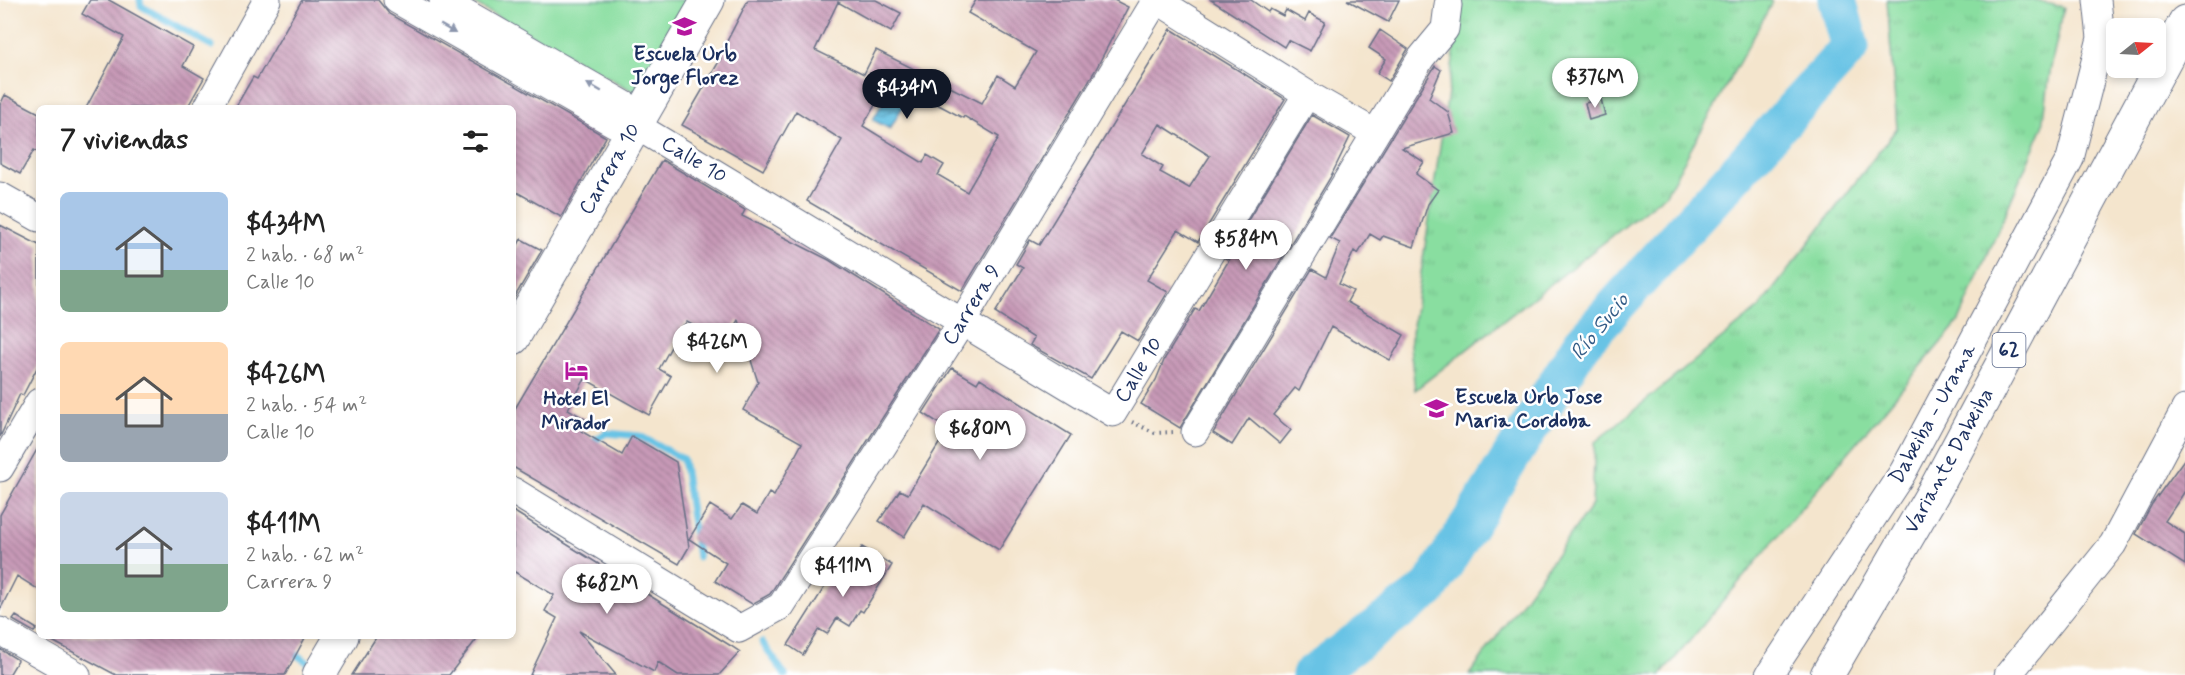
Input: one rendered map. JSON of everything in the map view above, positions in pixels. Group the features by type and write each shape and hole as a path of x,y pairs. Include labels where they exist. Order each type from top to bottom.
{"main road":[{"name":"Carrera 10","path":"516,333 708,0"},
{"name":"Variante Dabeiba","path":"1827,675 1937,486 2185,22"},
{"path":"320,675 340,639"}],"street":[{"path":"209,105 267,0"},
{"name":"Calle 10","path":"398,0 615,124 635,125 1113,413 1307,94"},
{"name":"Calle 10","path":"444,0 627,106 635,125"},
{"path":"1157,0 1307,94 1375,133"},
{"name":"Carrera 9","path":"516,493 739,629 781,606 963,322 1157,0"},
{"name":"Dabeiba - Urama","path":"1769,675 1903,472 2070,159 2101,38 2097,0"},
{"path":"1195,432 1421,58 1445,29 1448,5"},
{"path":"0,196 36,216"},
{"path":"0,468 36,407"},
{"path":"2008,675 2112,544 2185,409"},
{"path":"0,631 76,675"}],"path":[{"path":"1113,413 1155,433 1195,432"}],"green space":[{"path":"467,0 694,0 640,95"},
{"path":"1462,0 1771,0 1772,3 1666,194 1415,390 1410,346"},
{"path":"1887,0 2031,0 2064,7 2050,72 2043,126 1959,321 1661,675 1469,675 1592,505 1595,442 1759,308 1897,128"}],"water":[{"path":"891,87 908,97 890,129 873,120"}],"building":[{"path":"90,0 109,0 193,47 183,66 204,78 189,105 88,105 124,37 82,14"},
{"path":"302,0 378,0 389,14 606,137 561,217 516,192 516,105 237,105 253,77 257,79"},
{"path":"748,0 876,0 901,13 891,32 838,2 815,50 864,74 876,50 982,103 998,75 1015,86 1036,52 968,13 976,0 1114,0 1128,7 1096,69 962,291 807,201 842,140 796,111 763,170 682,125 721,58 719,57","holes":["890,79 963,118 964,116 999,137 967,192 938,175 944,165 927,155 923,163 863,126"]},
{"path":"1211,0 1251,0 1268,12 1270,9 1283,16 1286,10 1305,21 1309,13 1325,22 1310,51 1288,40 1284,47"},
{"path":"1347,0 1399,0 1388,22"},
{"path":"1171,29 1285,99 1198,242 1178,230 1147,280 1168,292 1138,341 1121,331 1091,379 1030,345 1034,338 995,313 1023,268 1016,264 1030,240 1039,245","holes":["1160,124 1210,156 1189,188 1160,172 1163,167 1142,154"]},
{"path":"1380,30 1408,49 1389,81 1377,73 1386,59 1369,48"},
{"path":"1435,66 1441,70 1429,98 1448,112 1454,133 1402,148 1424,162 1416,174 1438,190 1428,204 1414,247 1383,236 1380,240 1370,234 1358,254 1354,251 1339,284 1353,291 1347,302 1404,335 1390,360 1331,327 1299,391 1295,388 1273,415 1291,430 1280,444 1249,418 1232,445 1213,433 1312,269 1326,277 1340,243 1330,238"},
{"path":"5,95 36,111 36,151 34,150 20,174 0,163 0,105"},
{"path":"1601,99 1605,115 1589,120 1585,103"},
{"path":"1312,115 1350,137 1330,178 1180,428 1141,404 1156,380 1165,358 1195,309 1199,311 1229,260 1225,258"},
{"path":"662,160 745,210 742,216 829,260 939,329 770,594 752,604 715,581 726,563 689,539 710,505 732,519 742,505 757,514 769,493 774,496 802,443 743,410 758,382 738,320 724,343 687,322 682,327 659,369 671,376 649,415 585,379 568,409 587,420 581,431 622,455 632,436 676,462 689,547 679,564 516,469 516,407"},
{"path":"0,225 36,243 36,370 23,395 20,394 0,437"},
{"path":"521,239 542,250 516,295 516,249"},
{"path":"952,368 977,383 980,378 1071,435 999,550 924,503 904,537 879,521 900,490 908,494 948,429 923,413"},
{"path":"36,451 36,588 17,576 0,610 0,515"},
{"path":"2185,458 2185,491 2165,521 2185,534 2185,565 2136,534 2152,504"},
{"path":"516,513 740,652 719,675 678,675 658,662 654,672 579,631 616,675 530,675 557,618 545,611 554,595 516,573"},
{"path":"862,547 892,565 863,612 860,610 850,626 837,618 827,634 819,629 803,655 788,645 829,580 837,584"},
{"path":"16,616 36,630 34,632 13,620"},
{"path":"49,639 304,639 285,675 116,675"},
{"path":"375,639 477,639 449,675 352,675"},
{"path":"0,649 18,660 9,675 0,675"}],"waterway":[{"path":"140,0 141,6 212,46"},
{"name":"Río Sucio","path":"1311,675 1429,589 1582,343 1850,47 1837,0"},
{"path":"589,444 606,433 640,436 683,459 698,557"},
{"path":"762,642 785,675"},
{"path":"289,650 315,667"}],"place":[{"name":"Escuela Urb Jorge Florez","path":"685,26"},
{"name":"Hotel El Mirador","path":"576,371"},
{"name":"Escuela Urb Jose Maria Cordoba","path":"1437,409"}]}
